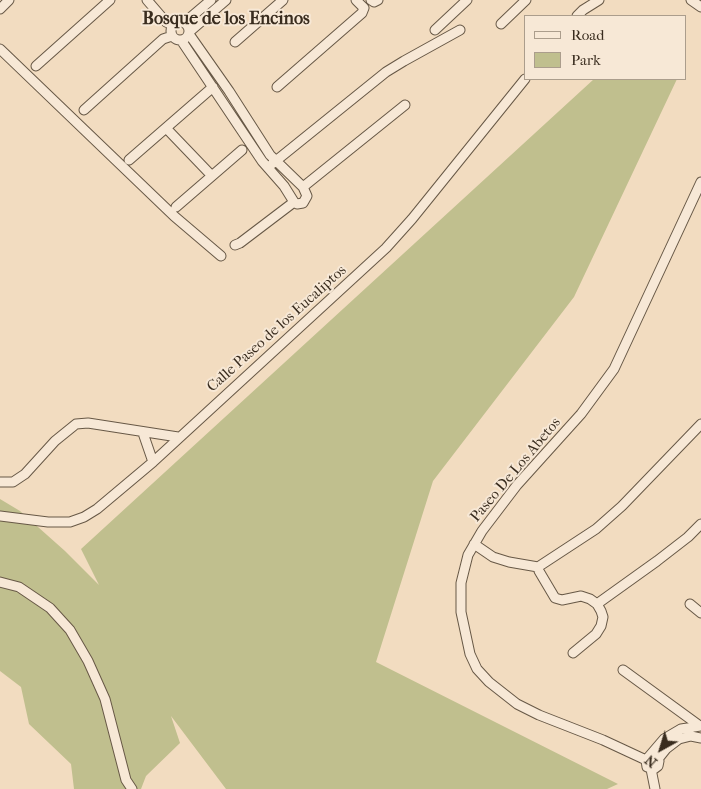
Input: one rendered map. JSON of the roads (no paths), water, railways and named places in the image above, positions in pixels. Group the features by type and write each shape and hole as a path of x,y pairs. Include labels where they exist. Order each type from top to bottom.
{"street":[{"path":"0,9 10,0"},
{"path":"36,66 110,0"},
{"path":"147,0 166,22 173,25 180,22 184,23 189,28 186,35"},
{"path":"184,23 211,0"},
{"path":"173,25 171,30 172,36 176,40 186,35 226,0"},
{"path":"235,42 282,0"},
{"path":"277,87 362,13 364,8 356,0"},
{"path":"435,30 467,0"},
{"path":"501,24 526,0"},
{"path":"578,15 599,0"},
{"path":"691,0 701,8"},
{"path":"268,167 386,72 404,60 460,30"},
{"path":"186,35 229,91 270,155 303,187 307,196 306,200 300,204 294,202 284,186 268,167 213,87 186,35"},
{"path":"84,110 164,39 172,36"},
{"path":"0,49 168,210 221,256"},
{"name":"Calle Paseo de los Eucaliptos","path":"0,516 70,522 84,517 97,509 153,462 178,437 386,248 524,80"},
{"path":"129,160 213,87"},
{"path":"220,97 229,91"},
{"path":"303,187 405,104"},
{"path":"166,128 212,176"},
{"path":"176,207 242,150"},
{"name":"Paseo De Los Abetos","path":"652,758 539,715 517,704 501,693 477,669 470,654 460,612 461,584 468,555 482,531 517,485 581,414 614,369 701,182"},
{"path":"235,245 294,202"},
{"path":"0,482 13,482 25,474 42,454 70,428 81,423 178,437"},
{"path":"474,544 493,556 509,562 538,567 596,529 622,506 701,424"},
{"path":"143,433 153,462"},
{"path":"597,604 658,561 701,524"},
{"path":"538,567 555,598 562,600 581,596 590,599 597,604 603,617 602,626 596,634 573,653"},
{"path":"0,582 19,588 50,608 70,630 88,661 105,699 126,780 132,789"},
{"path":"690,604 701,613"},
{"path":"622,670 700,726"},
{"path":"655,789 651,769 647,767 652,758 670,735 681,729 700,726"},
{"path":"652,758 679,739 690,736 701,738"}],"district":[{"name":"Bosque de los Encinos","path":"226,20"}]}
